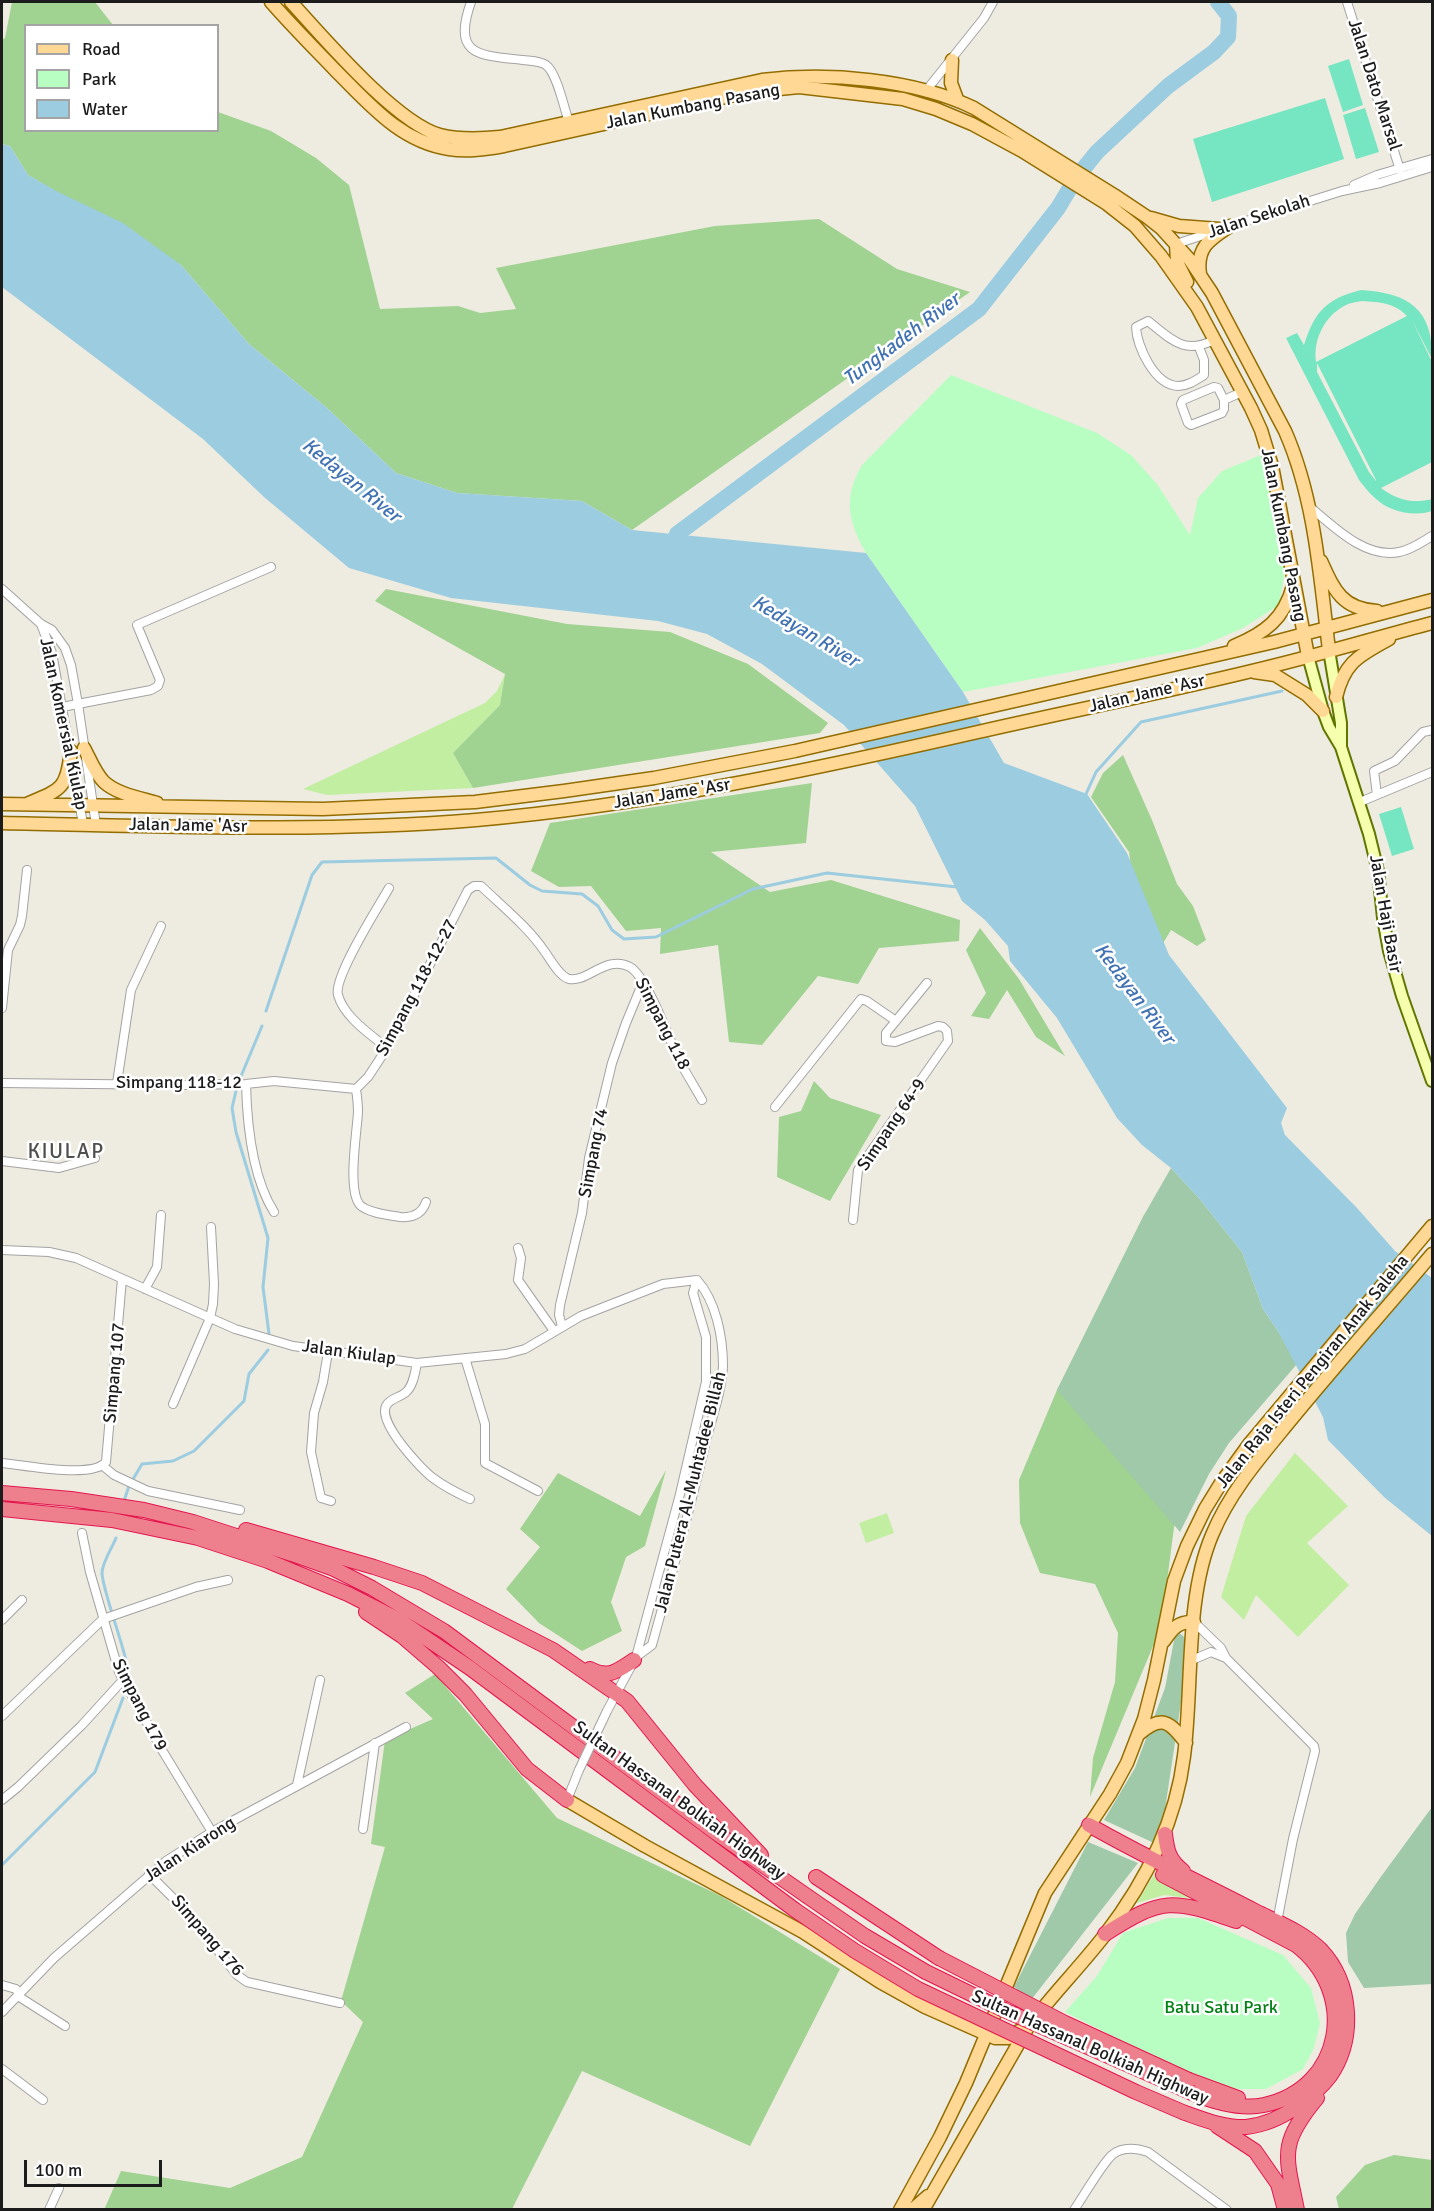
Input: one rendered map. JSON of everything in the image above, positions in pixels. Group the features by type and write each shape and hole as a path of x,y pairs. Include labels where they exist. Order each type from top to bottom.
{"highway":[{"name":"Sultan Hassanal Bolkiah Highway","path":"2,1493 70,1499 144,1510 246,1538 334,1569 412,1610 464,1645 712,1830 865,1936 926,1972 1004,2010 1190,2086 1224,2103 1246,2107 1280,2101 1313,2077 1325,2060 1332,2044 1335,2007 1328,1985 1317,1965 1274,1927 1192,1878 1149,1863"},
{"name":"Sultan Hassanal Bolkiah Highway","path":"2,1509 66,1514 157,1528 208,1541 285,1568 348,1594 399,1620 435,1643 795,1910 855,1951 918,1989 1136,2092 1213,2123 1245,2127 1274,2119 1317,2091 1330,2076 1344,2047 1348,2023 1347,2004 1342,1984 1334,1966 1320,1949 1300,1934 1274,1927 1149,1863 1087,1828"},
{"path":"193,1522 228,1526 268,1535 413,1580 449,1595 599,1674 617,1671 635,1658"},
{"path":"285,1568 367,1613 402,1636 438,1666 465,1694 527,1769 567,1800"},
{"path":"553,1650 627,1701 732,1825 786,1881"},
{"path":"1165,1834 1167,1852 1173,1863 1192,1878"},
{"path":"816,1877 939,1958 1190,2086"},
{"path":"1106,1934 1152,1908 1176,1905 1192,1906 1274,1927"},
{"path":"1297,2210 1288,2166 1288,2145 1305,2113 1325,2088 1330,2076"},
{"path":"1213,2123 1255,2151 1278,2184 1285,2210"}],"main road":[{"name":"Jalan Kumbang Pasang","path":"271,2 385,119 418,140 448,149 504,146 735,95 777,88 800,87 903,99 972,124 1058,166"},
{"name":"Jalan Kumbang Pasang","path":"291,2 385,99 411,120 439,135 476,139 500,137 722,88 792,76 877,82 927,90 957,99 974,108 1093,189 1147,216 1176,244 1200,273 1285,431 1297,460 1309,506 1329,650"},
{"path":"952,60 951,83 957,99"},
{"name":"Jalan Kumbang Pasang","path":"1093,189 1107,204 1136,226 1161,256 1197,308 1261,430 1267,448 1308,656"},
{"path":"1147,216 1179,226 1225,228"},
{"path":"1136,226 1161,240 1176,244 1177,262 1191,288 1197,308"},
{"path":"1200,273 1198,261 1206,244 1225,228"},
{"path":"1316,549 1335,592 1345,602 1367,611 1386,612"},
{"path":"1210,680 1206,658 1262,632 1278,618 1285,608 1293,583"},
{"name":"Jalan Jame 'Asr","path":"2,804 335,809 475,802 654,778 795,751 1206,658 1432,600"},
{"name":"Jalan Jame 'Asr","path":"2,823 324,828 477,819 657,798 809,770 1210,680 1432,623"},
{"path":"1336,697 1339,685 1352,663 1406,630"},
{"name":"Jalan Haji Basir","path":"1329,650 1341,723 1341,747"},
{"name":"Jalan Haji Basir","path":"1308,656 1323,711 1341,747 1360,802 1378,871 1383,918 1391,960 1432,1081"},
{"path":"1247,671 1275,675 1306,695 1323,711"},
{"path":"84,748 104,783 131,795 173,808"},
{"path":"25,805 56,791 64,783 70,751"},
{"name":"Jalan Raja Isteri Pengiran Anak Saleha","path":"900,2210 961,2094 984,2034 1045,1893 1127,1764 1154,1680 1174,1581 1187,1546 1205,1509 1230,1469 1432,1226"},
{"name":"Jalan Raja Isteri Pengiran Anak Saleha","path":"923,2210 1016,2046 1049,2000 1106,1934 1132,1895 1165,1834 1178,1786 1186,1743 1197,1592 1211,1538 1222,1514 1248,1473 1302,1406 1429,1258"},
{"path":"1160,1648 1173,1628 1186,1622 1194,1622"},
{"path":"1138,1735 1155,1723 1166,1722 1186,1743"},
{"path":"567,1800 645,1846 803,1932 907,1997 984,2034 995,2038 1009,2038 1049,2000"},
{"path":"912,2210 933,2191"}],"street":[{"path":"471,2 464,23 467,43 483,56 532,61 545,65 552,73 568,122"},
{"path":"916,103 952,60 984,18 993,2"},
{"name":"Jalan Dato Marsal","path":"1347,2 1400,170"},
{"name":"Jalan Sekolah","path":"1342,191 1377,175 1432,159"},
{"name":"Jalan Sekolah","path":"1176,244 1342,191 1380,183 1432,167"},
{"path":"1199,347 1204,360 1204,375 1191,383 1174,386 1161,379 1152,370 1136,327 1148,321 1175,343 1199,347 1214,340"},
{"path":"1216,386 1224,400 1222,413 1191,425 1188,423 1181,404 1183,400 1216,386"},
{"path":"1224,400 1242,392"},
{"path":"1309,506 1362,546 1388,553 1399,552 1432,536"},
{"path":"62,707 151,690 158,686 160,680 137,625 271,567"},
{"name":"Jalan Komersial Kiulap","path":"2,589 41,624 52,630 65,648 71,665 78,704 96,825"},
{"name":"Jalan Komersial Kiulap","path":"41,624 52,653 83,824"},
{"path":"1377,795 1374,771 1395,761 1423,732 1432,730"},
{"path":"1360,802 1432,772"},
{"path":"2,1008 9,950 20,925 27,870"},
{"name":"Simpang 118","path":"474,886 481,886 538,941 561,974 568,979 575,979 605,966 621,964 632,968 643,982 679,1060 702,1100"},
{"name":"Simpang 118-12-27","path":"356,1089 368,1077 387,1048 468,890 474,886"},
{"path":"387,1048 360,1026 343,1006 337,992 339,981 357,944 389,888"},
{"path":"117,1083 131,990 161,926"},
{"name":"Simpang 74","path":"562,1326 559,1315 560,1305 582,1213 589,1158 612,1063 643,982"},
{"path":"775,1107 861,999 896,1021 927,983"},
{"name":"Simpang 64-9","path":"853,1220 858,1170 948,1041 949,1036 944,1027 938,1026 890,1042 886,1041 885,1037 896,1021"},
{"name":"Simpang 118-12","path":"2,1083 246,1084 274,1081 356,1089"},
{"path":"246,1084 247,1114 254,1155 267,1202 274,1212"},
{"path":"356,1089 358,1110 354,1184 356,1197 361,1205 369,1210 409,1217 423,1209 426,1202"},
{"path":"2,1161 58,1168 95,1158"},
{"path":"145,1289 157,1268 161,1215"},
{"path":"173,1404 210,1318 214,1284 211,1227"},
{"path":"518,1248 521,1258 518,1280 554,1331"},
{"name":"Jalan Kiulap","path":"2,1250 63,1254 262,1338 328,1352 417,1363 507,1354 525,1350 562,1326 663,1284 697,1280"},
{"name":"Simpang 107","path":"103,1466 108,1457 122,1278"},
{"name":"Jalan Putera Al-Muhtadee Billah","path":"635,1658 652,1645 693,1498 723,1367 720,1338 708,1292 697,1280"},
{"name":"Jalan Putera Al-Muhtadee Billah","path":"567,1800 607,1711 635,1658 683,1484 706,1382 706,1337 693,1293 697,1280"},
{"path":"328,1352 323,1382 314,1413 311,1452 321,1498 331,1501"},
{"path":"465,1358 485,1424 485,1464 538,1491"},
{"path":"417,1363 415,1376 406,1392 390,1401 386,1407 384,1414 388,1425 417,1464 433,1478 470,1499"},
{"path":"2,1463 69,1470 94,1469 103,1466 114,1475 148,1491 240,1510"},
{"name":"Simpang 179","path":"82,1533 84,1551 111,1650 123,1680 212,1832"},
{"path":"2,1716 103,1619 196,1587 228,1580"},
{"path":"2,1620 22,1600"},
{"path":"1194,1622 1221,1648 1226,1658 1314,1746 1315,1750 1274,1927"},
{"path":"1192,1660 1211,1652 1226,1658"},
{"path":"2,1800 82,1725 123,1680"},
{"path":"297,1785 320,1680"},
{"name":"Jalan Kiarong","path":"2,2012 54,1958 149,1874 212,1832 406,1727"},
{"path":"363,1829 375,1743"},
{"name":"Simpang 176","path":"149,1874 191,1916 237,1975 247,1982 340,2003"},
{"path":"2,1985 16,1989 21,1998 65,2026"},
{"path":"2,2069 43,2100"},
{"path":"1074,2210 1113,2155 1124,2149 1136,2148 1148,2152 1227,2210"},
{"path":"49,2210 59,2188"}],"green space":[{"path":"12,2 95,2 112,24 24,24 24,132 219,132 219,112 271,131 316,158 349,185 380,309 458,306 480,313 516,309 496,268 715,226 819,219 897,269 970,292 632,530 582,501 457,493 396,473 327,408 249,344 181,265 28,175 10,146 2,144 2,40 5,38"},
{"path":"1349,59 1363,105 1343,112 1328,66"},
{"path":"1325,98 1344,159 1212,202 1193,139"},
{"path":"1365,108 1379,152 1356,159 1343,115"},
{"path":"1361,290 1392,295 1405,300 1423,316 1428,328 1432,359 1412,320 1432,362 1432,462 1381,488 1405,500 1432,499 1432,511 1410,513 1394,510 1381,503 1359,480 1286,338 1297,333 1304,345 1313,323 1324,308 1330,302","holes":["1362,301 1392,306 1407,316 1316,362 1318,338 1331,316 1350,303","1317,363 1376,480 1376,481 1369,472 1317,372"]},
{"path":"951,375 1097,433 1131,455 1157,484 1190,535 1198,498 1222,471 1263,454 1286,565 1279,605 1243,628 1197,648 963,692 866,553 855,531 850,509 852,488 862,465"},
{"path":"386,589 567,624 670,632 748,664 828,723 820,733 473,788 453,753 500,705 505,674 375,601"},
{"path":"505,674 500,705 453,753 473,788 327,795 303,789 485,703 497,691"},
{"path":"1123,755 1177,884 1193,906 1206,940 1197,946 1171,930 1162,945 1134,888 1129,852 1091,797 1103,773"},
{"path":"812,783 806,843 711,852 770,892 831,880 960,920 959,941 879,948 858,984 818,976 762,1045 729,1042 718,945 660,954 661,928 626,931 591,886 559,887 531,871 550,823"},
{"path":"1401,807 1414,849 1392,856 1379,814"},
{"path":"980,928 1019,979 1065,1056 1036,1037 1007,990 989,1019 971,1016 986,993 966,950"},
{"path":"814,1081 830,1098 881,1115 830,1201 777,1177 779,1117 801,1111"},
{"path":"1171,1168 1198,1197 1242,1252 1263,1309 1297,1364 1229,1443 1209,1474 1180,1532 1057,1390 1144,1215"},
{"path":"1144,1215 1175,1520 1161,1627 1090,1797 1093,1758 1115,1682 1118,1633 1095,1584 1040,1573 1020,1523 1019,1480 1057,1390"},
{"path":"1295,1453 1348,1506 1307,1543 1349,1585 1298,1637 1256,1595 1244,1620 1221,1597 1246,1516"},
{"path":"666,1470 645,1546 626,1557 611,1602 622,1631 582,1651 539,1623 506,1589 540,1547 520,1529 558,1473 640,1516"},
{"path":"887,1513 894,1533 866,1543 859,1523"},
{"path":"1176,1630 1190,1642 1164,1816 1154,1843 1104,1820 1135,1768 1165,1688"},
{"path":"435,1674 557,1818 721,1896 840,1969 750,2146 582,2071 512,2209 104,2210 121,2171 230,2188 302,2157 363,2022 341,2001 385,1847 371,1844 385,1740 433,1719 405,1693"},
{"path":"1432,1807 1432,1984 1364,1988 1348,1962 1346,1933 1355,1914"},
{"path":"1088,1842 1138,1863 1031,2000 1014,1987"},
{"path":"1155,1873 1206,1900 1164,1895 1137,1903"},
{"name":"Batu Satu Park","path":"1168,1918 1198,1918 1283,1955 1311,1988 1320,2023 1314,2048 1303,2069 1266,2089 1235,2089 1192,2076 1065,2012 1097,1976 1123,1933"},
{"path":"1394,2155 1432,2160 1432,2209 1339,2209 1336,2197 1365,2165"}],"water":[{"name":"Kedayan River","path":"2,144 10,146 28,175 123,223 181,265 249,344 327,408 396,473 457,493 582,501 632,530 866,553 963,692 1004,763 1087,794 1127,853 1169,955 1287,1108 1281,1123 1285,1135 1357,1208 1395,1251 1432,1278 1432,1536 1384,1497 1328,1440 1323,1417 1278,1331 1263,1309 1242,1252 1198,1197 1171,1168 1142,1145 1117,1118 1057,1018 1010,961 1008,946 985,920 962,901 915,806 844,725 762,664 707,634 658,621 451,598 349,568 264,497 203,439 2,287"}],"waterway":[{"name":"Tungkadeh River","path":"669,554 677,534 979,309 1058,208 1076,178 1097,152 1168,86 1214,52 1228,37 1229,16 1218,2"},
{"path":"1085,796 1096,772 1141,722 1282,691"},
{"path":"266,1011 312,875 322,862 496,858 530,885 542,891 582,894 598,906 612,930 624,939 656,937 753,889 827,873 957,887"},
{"path":"239,1081 262,1026"},
{"path":"236,1091 232,1108 236,1132 268,1238 263,1287 269,1334"},
{"path":"124,1501 129,1486 142,1464 173,1461 194,1451 244,1401 249,1374 268,1350"},
{"path":"116,1538 105,1560 102,1573 126,1661 128,1681"},
{"path":"2,1865 95,1772 123,1698"}],"district":[{"name":"KIULAP","path":"66,1152"}]}
